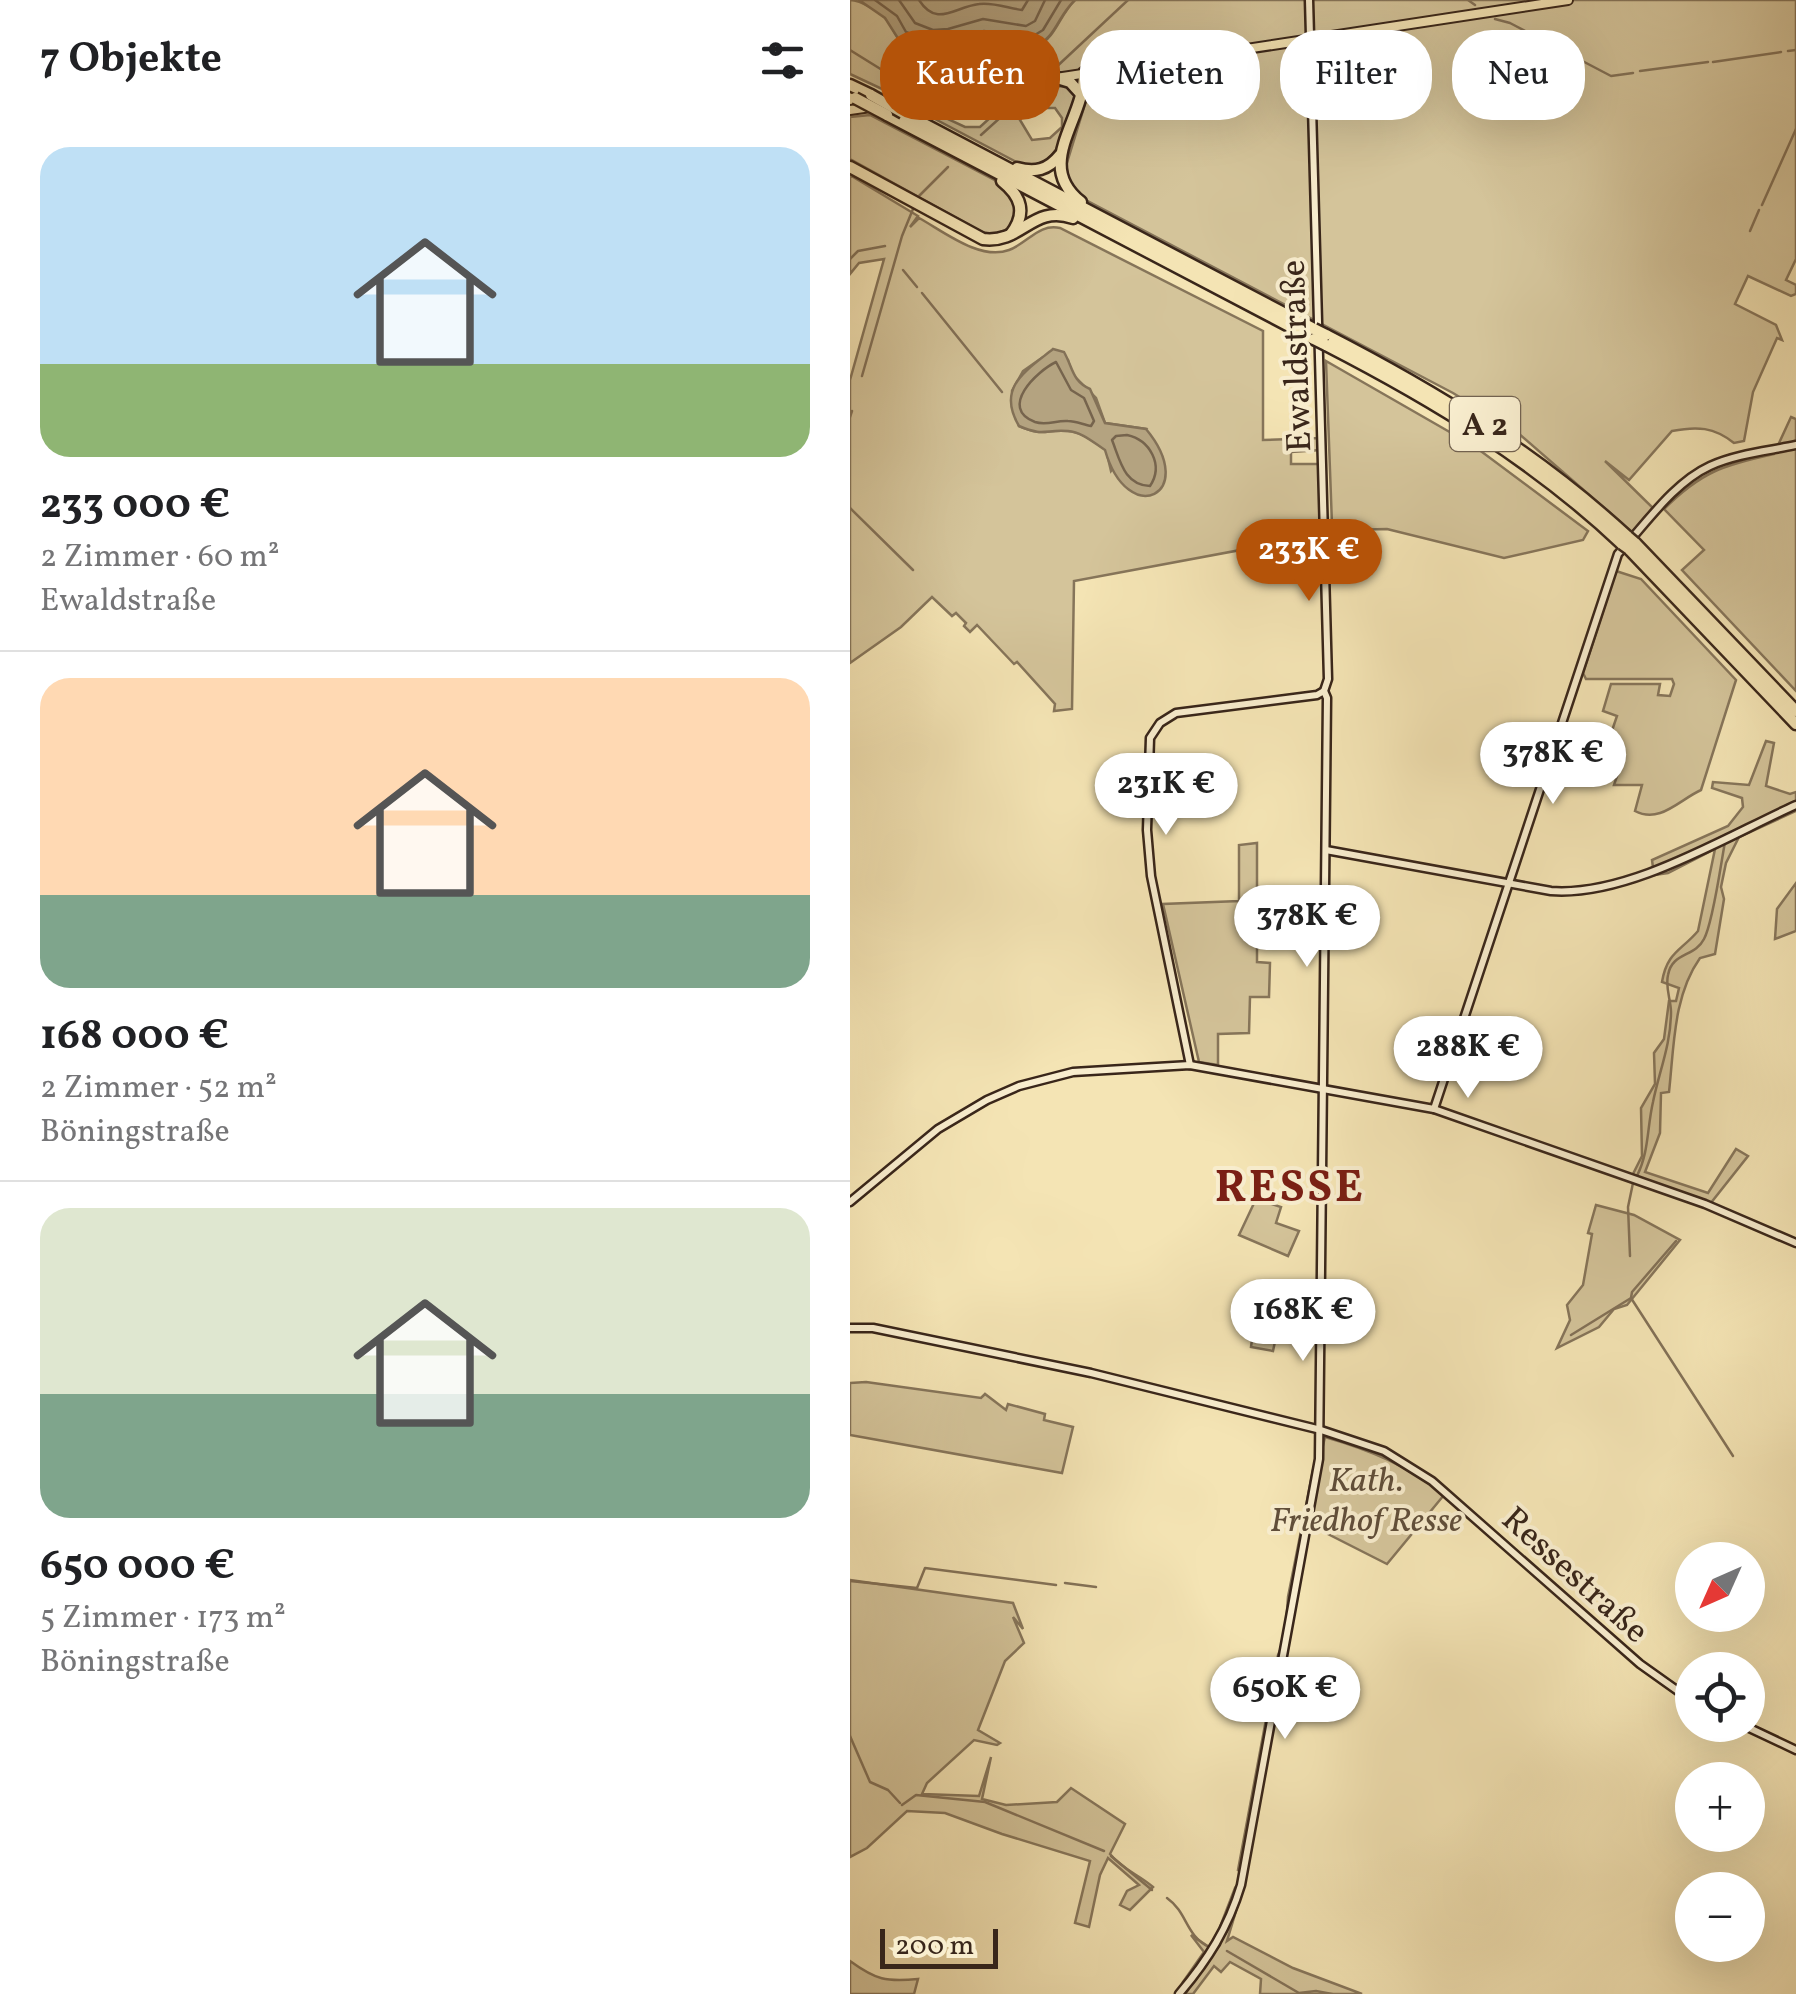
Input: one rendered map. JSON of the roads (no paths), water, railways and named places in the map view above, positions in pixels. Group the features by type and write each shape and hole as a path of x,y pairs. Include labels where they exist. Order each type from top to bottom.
{"highway":[{"path":"1060,79 1080,93 1077,108"},
{"name":"A 2","path":"850,85 1320,337 1507,450 1626,545 1796,711"},
{"path":"1080,100 1062,150 1060,169 1066,187 1102,218"},
{"name":"A 2","path":"852,101 887,115 1320,337"},
{"path":"995,161 1040,170 1051,165 1062,150"},
{"path":"981,165 1010,187 1020,204 1018,223 1005,238"},
{"path":"850,167 970,234 988,240 1005,238 1036,218 1051,214 1063,214 1109,232"},
{"name":"A 2","path":"1626,545 1796,724"}],"main road":[{"name":"Ewaldstraße","path":"1309,0 1310,30"},
{"path":"1370,30 1568,0"},
{"path":"852,101 880,98"},
{"name":"Ewaldstraße","path":"1179,1994 1216,1947 1232,1916 1241,1886 1315,1486 1321,1430 1326,850 1326,707 1322,691 1328,679 1313,120"},
{"path":"1434,1109 1626,545 1700,471 1720,462 1796,446"},
{"path":"1190,1066 1149,862 1150,738 1160,723 1176,712 1322,691"},
{"path":"1326,850 1566,892 1600,890 1624,884 1796,805"},
{"path":"850,1202 938,1128 1018,1086 1094,1069 1190,1066 1434,1109 1705,1204 1796,1243"},
{"name":"Ressestraße","path":"850,1328 874,1328 1043,1362 1321,1430 1384,1451 1426,1476 1640,1664 1675,1689"},
{"path":"1765,1735 1796,1750"}],"water":[{"path":"859,0 1075,0 1053,30 893,30 885,18"},
{"path":"1053,349 1064,352 1076,378 1090,389 1105,423 1146,429 1161,452 1166,471 1163,485 1154,494 1142,496 1129,490 1116,475 1105,450 1083,436 1019,426 1011,401 1013,390 1024,373"}],"waterway":[{"path":"1060,64 1128,0"},
{"path":"1468,0 1475,5"},
{"path":"1495,19 1510,23 1611,76 1633,73"},
{"path":"850,50 880,69"},
{"path":"1788,51 1796,50"},
{"path":"1713,62 1781,52"},
{"path":"1640,71 1708,62"},
{"path":"981,135 998,120"},
{"path":"1762,205 1796,129"},
{"path":"919,196 948,167"},
{"path":"862,376 913,209"},
{"path":"1750,231 1759,210"},
{"path":"850,259 858,251 885,246"},
{"path":"903,270 917,287"},
{"path":"922,293 1002,392"},
{"path":"850,417 852,411"},
{"path":"850,508 913,570"},
{"path":"1637,1176 1669,1035 1668,975 1674,962 1704,939 1714,907 1725,842"},
{"path":"1630,1256 1628,1207 1633,1183"},
{"path":"1571,1335 1631,1298 1676,1241"},
{"path":"1631,1298 1733,1456"},
{"path":"850,1581 917,1588 925,1568 1056,1585"},
{"path":"1065,1583 1096,1587"},
{"path":"850,1736 870,1782 888,1790 900,1803"},
{"path":"902,1805 916,1795 985,1802 1104,1851"},
{"path":"1111,1856 1152,1890"},
{"path":"1167,1898 1195,1936 1209,1947"},
{"path":"1227,1951 1299,1993 1332,1994"}],"district":[{"name":"RESSE","path":"1290,1185"}],"park label":[{"name":"Kath. Friedhof Resse","path":"1366,1499"}]}
